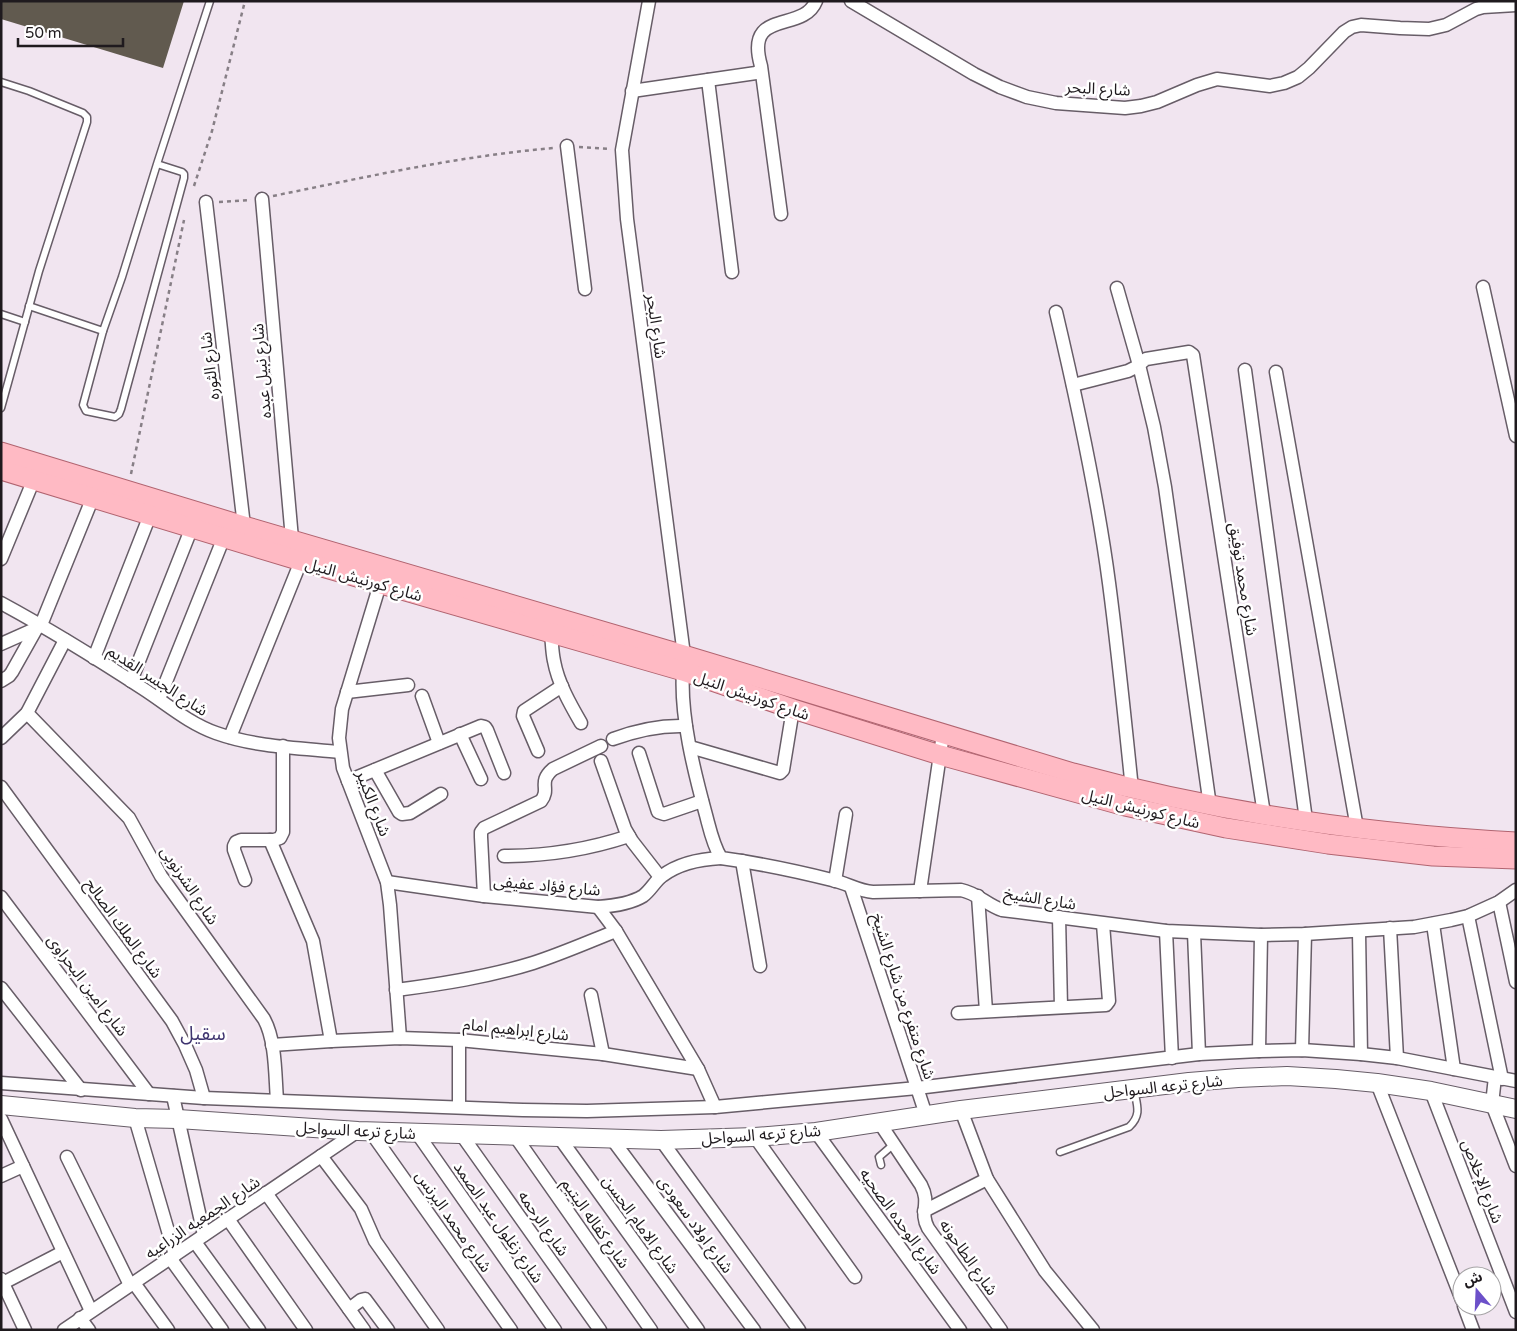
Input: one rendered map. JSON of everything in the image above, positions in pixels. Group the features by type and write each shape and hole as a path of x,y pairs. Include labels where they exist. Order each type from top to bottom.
{"main road":[{"name":"شارع كورنيش النيل","path":"1,452 292,539 551,633 684,663 793,709 940,756 1125,806 1226,828 1328,844 1433,856 1495,849 1516,842"},
{"name":"شارع كورنيش النيل","path":"1,470 380,584 453,596 684,663 943,734 1132,790 1210,806 1357,828 1427,836 1495,849 1516,859"},
{"name":"شارع ترعه السواحل","path":"1,1105 135,1118 364,1131 661,1140 754,1137 816,1132 961,1110 1238,1078 1336,1079 1378,1083 1431,1091 1516,1109"}],"street":[{"name":"شارع البحر","path":"649,1 622,150 627,219 684,663"},
{"path":"781,214 758,54 758,42 768,28 804,15 812,10 816,1"},
{"name":"شارع البحر","path":"851,1 974,74 1000,87 1027,97 1056,103 1125,108 1157,102 1212,80 1227,80 1270,86 1284,83 1298,77 1309,68 1344,32 1352,27 1361,25 1429,28 1446,25 1483,7 1516,5"},
{"path":"632,91 756,73 761,70"},
{"path":"708,80 732,272"},
{"path":"567,146 585,289"},
{"name":"شارع نبيل عبده","path":"262,199 292,539"},
{"name":"شارع الثوره","path":"206,202 244,526"},
{"path":"1483,287 1516,436"},
{"path":"1117,288 1154,427 1165,487 1210,806"},
{"path":"1056,312 1094,490 1109,582 1132,790"},
{"name":"شارع محمد توفيق","path":"1139,365 1146,360 1188,352 1194,356 1264,814"},
{"path":"1073,385 1128,371 1139,365"},
{"path":"1245,370 1306,820"},
{"path":"1276,372 1357,828"},
{"path":"1,559 34,479"},
{"path":"1,681 12,672 39,625 93,497"},
{"path":"94,658 150,514"},
{"path":"131,681 192,527"},
{"path":"159,699 224,537"},
{"path":"230,737 301,561"},
{"name":"شارع الكبير","path":"380,584 346,692 339,723 339,738 340,752 348,781 386,882 390,904 400,1038"},
{"name":"شارع الجسر القديم","path":"1,603 131,681 187,720 202,728 247,742 340,752"},
{"path":"1,644 39,625"},
{"path":"551,633 554,661 562,686 581,723"},
{"path":"1,738 27,714 65,640"},
{"path":"684,663 682,697 686,726 702,801 716,850 721,858"},
{"path":"346,692 408,685"},
{"path":"538,751 523,716 524,711 562,686"},
{"path":"422,696 439,743"},
{"path":"690,746 780,773 783,770 793,709"},
{"name":"شارع الشرنوبى","path":"27,714 129,818 161,876 264,1019 270,1033 272,1045 277,1100"},
{"path":"348,781 481,726 485,727 504,773"},
{"path":"612,739 630,732 649,728 686,726"},
{"path":"460,734 481,779"},
{"path":"920,891 943,734"},
{"path":"244,880 234,850 236,842 240,840 274,840 280,838 283,832 283,746"},
{"path":"484,896 480,837 484,828 541,801 545,792 543,782 547,774 553,769 602,746"},
{"path":"639,753 658,812 664,814 702,801"},
{"path":"601,761 622,822 629,836 660,877"},
{"path":"375,770 399,812 402,814 410,813 441,794"},
{"name":"شارع الملك الصالح","path":"1,787 6,804 172,1021 196,1070 204,1098"},
{"path":"835,881 846,814"},
{"path":"504,856 555,854 596,846 629,836"},
{"path":"270,840 313,940 331,1040"},
{"name":"شارع فؤاد عفيفى","path":"386,882 484,896 598,907 621,904 643,895 660,877 692,861 721,858"},
{"name":"شارع الشيخ","path":"721,858 835,881 862,891 961,890 970,892 992,907 1002,910 1103,924 1194,933 1262,935 1358,932 1432,924 1468,916 1499,902 1516,890"},
{"path":"742,861 760,966"},
{"name":"شارع متفرع من شارع الشيخ","path":"851,887 926,1115"},
{"path":"978,896 986,1011"},
{"name":"شارع امين البحراوى","path":"1,897 150,1094"},
{"path":"1499,902 1516,982"},
{"path":"598,907 616,932 698,1069 715,1107"},
{"path":"1468,916 1499,1078 1492,1104 1516,1166"},
{"path":"1059,917 1061,1007"},
{"path":"958,1013 1103,1005 1108,1003 1103,924"},
{"path":"1432,924 1454,1068"},
{"path":"1390,928 1397,1058"},
{"path":"1166,931 1172,1058"},
{"path":"396,990 443,984 489,975 534,963 616,932"},
{"path":"1358,932 1361,1054"},
{"path":"1194,933 1199,1054"},
{"path":"1302,1050 1305,934"},
{"path":"1259,1051 1262,935"},
{"path":"1,988 81,1090"},
{"path":"591,995 603,1054"},
{"name":"شارع ابراهيم امام","path":"272,1045 331,1040 400,1038 459,1040 603,1054 698,1069"},
{"path":"459,1040 459,1107"},
{"name":"شارع ترعه السواحل","path":"1,1083 204,1098 587,1111 715,1107 918,1088 1199,1054 1302,1050 1397,1058 1516,1082"},
{"path":"1378,1083 1452,1274"},
{"name":"شارع الإخلاص","path":"1431,1091 1516,1312"},
{"path":"173,1096 199,1238 259,1330"},
{"path":"961,1110 987,1179 1046,1271 1093,1330"},
{"path":"135,1118 172,1257 222,1330"},
{"path":"1,1119 63,1252 86,1315 89,1330"},
{"name":"شارع الطاحونه","path":"879,1122 926,1193 924,1220 928,1228 1001,1330"},
{"name":"شارع الجمعيه الزراعيه","path":"64,1330 321,1156 364,1131"},
{"name":"شارع محمد البرنس","path":"364,1131 512,1330"},
{"name":"شارع الوحده الصحيه","path":"816,1132 960,1330"},
{"name":"شارع زغلول عبد الصمد","path":"417,1133 555,1330"},
{"name":"شارع الرحمه","path":"461,1134 600,1330"},
{"name":"شارع كفاله اليتيم","path":"515,1136 651,1330"},
{"name":"شارع الامام الحسن","path":"559,1137 698,1330"},
{"path":"754,1137 855,1277"},
{"name":"شارع اولاد سعودى","path":"612,1138 754,1330"},
{"path":"661,1140 798,1330"},
{"path":"321,1156 361,1208 380,1248 438,1330"},
{"path":"66,1157 132,1284 168,1330"},
{"path":"1,1176 23,1166"},
{"path":"924,1211 987,1179"},
{"path":"266,1193 364,1330"},
{"path":"228,1219 306,1330"},
{"path":"25,1330 2,1281 63,1252"},
{"path":"349,1309 365,1299 388,1330"},
{"path":"1468,1316 1474,1330"}],"lane":[{"path":"157,164 182,172 184,178 121,409 115,417 86,411 84,405 103,331 122,277 157,164 210,1"},
{"path":"1,82 74,109 87,117 24,322 1,408"},
{"path":"29,306 103,331"},
{"path":"1,314 24,322"},
{"path":"1060,1152 1129,1127 1135,1121 1138,1114 1134,1089"},
{"path":"881,1165 879,1157 894,1144"}],"path":[{"path":"194,186 212,131 245,1"},
{"path":"206,202 262,199 428,165 515,151 567,146 622,150"},
{"path":"128,491 186,214"}],"building":[{"path":"1,1 184,1 163,68 1,19"}],"district":[{"name":"سقيل","path":"203,1033"}]}
